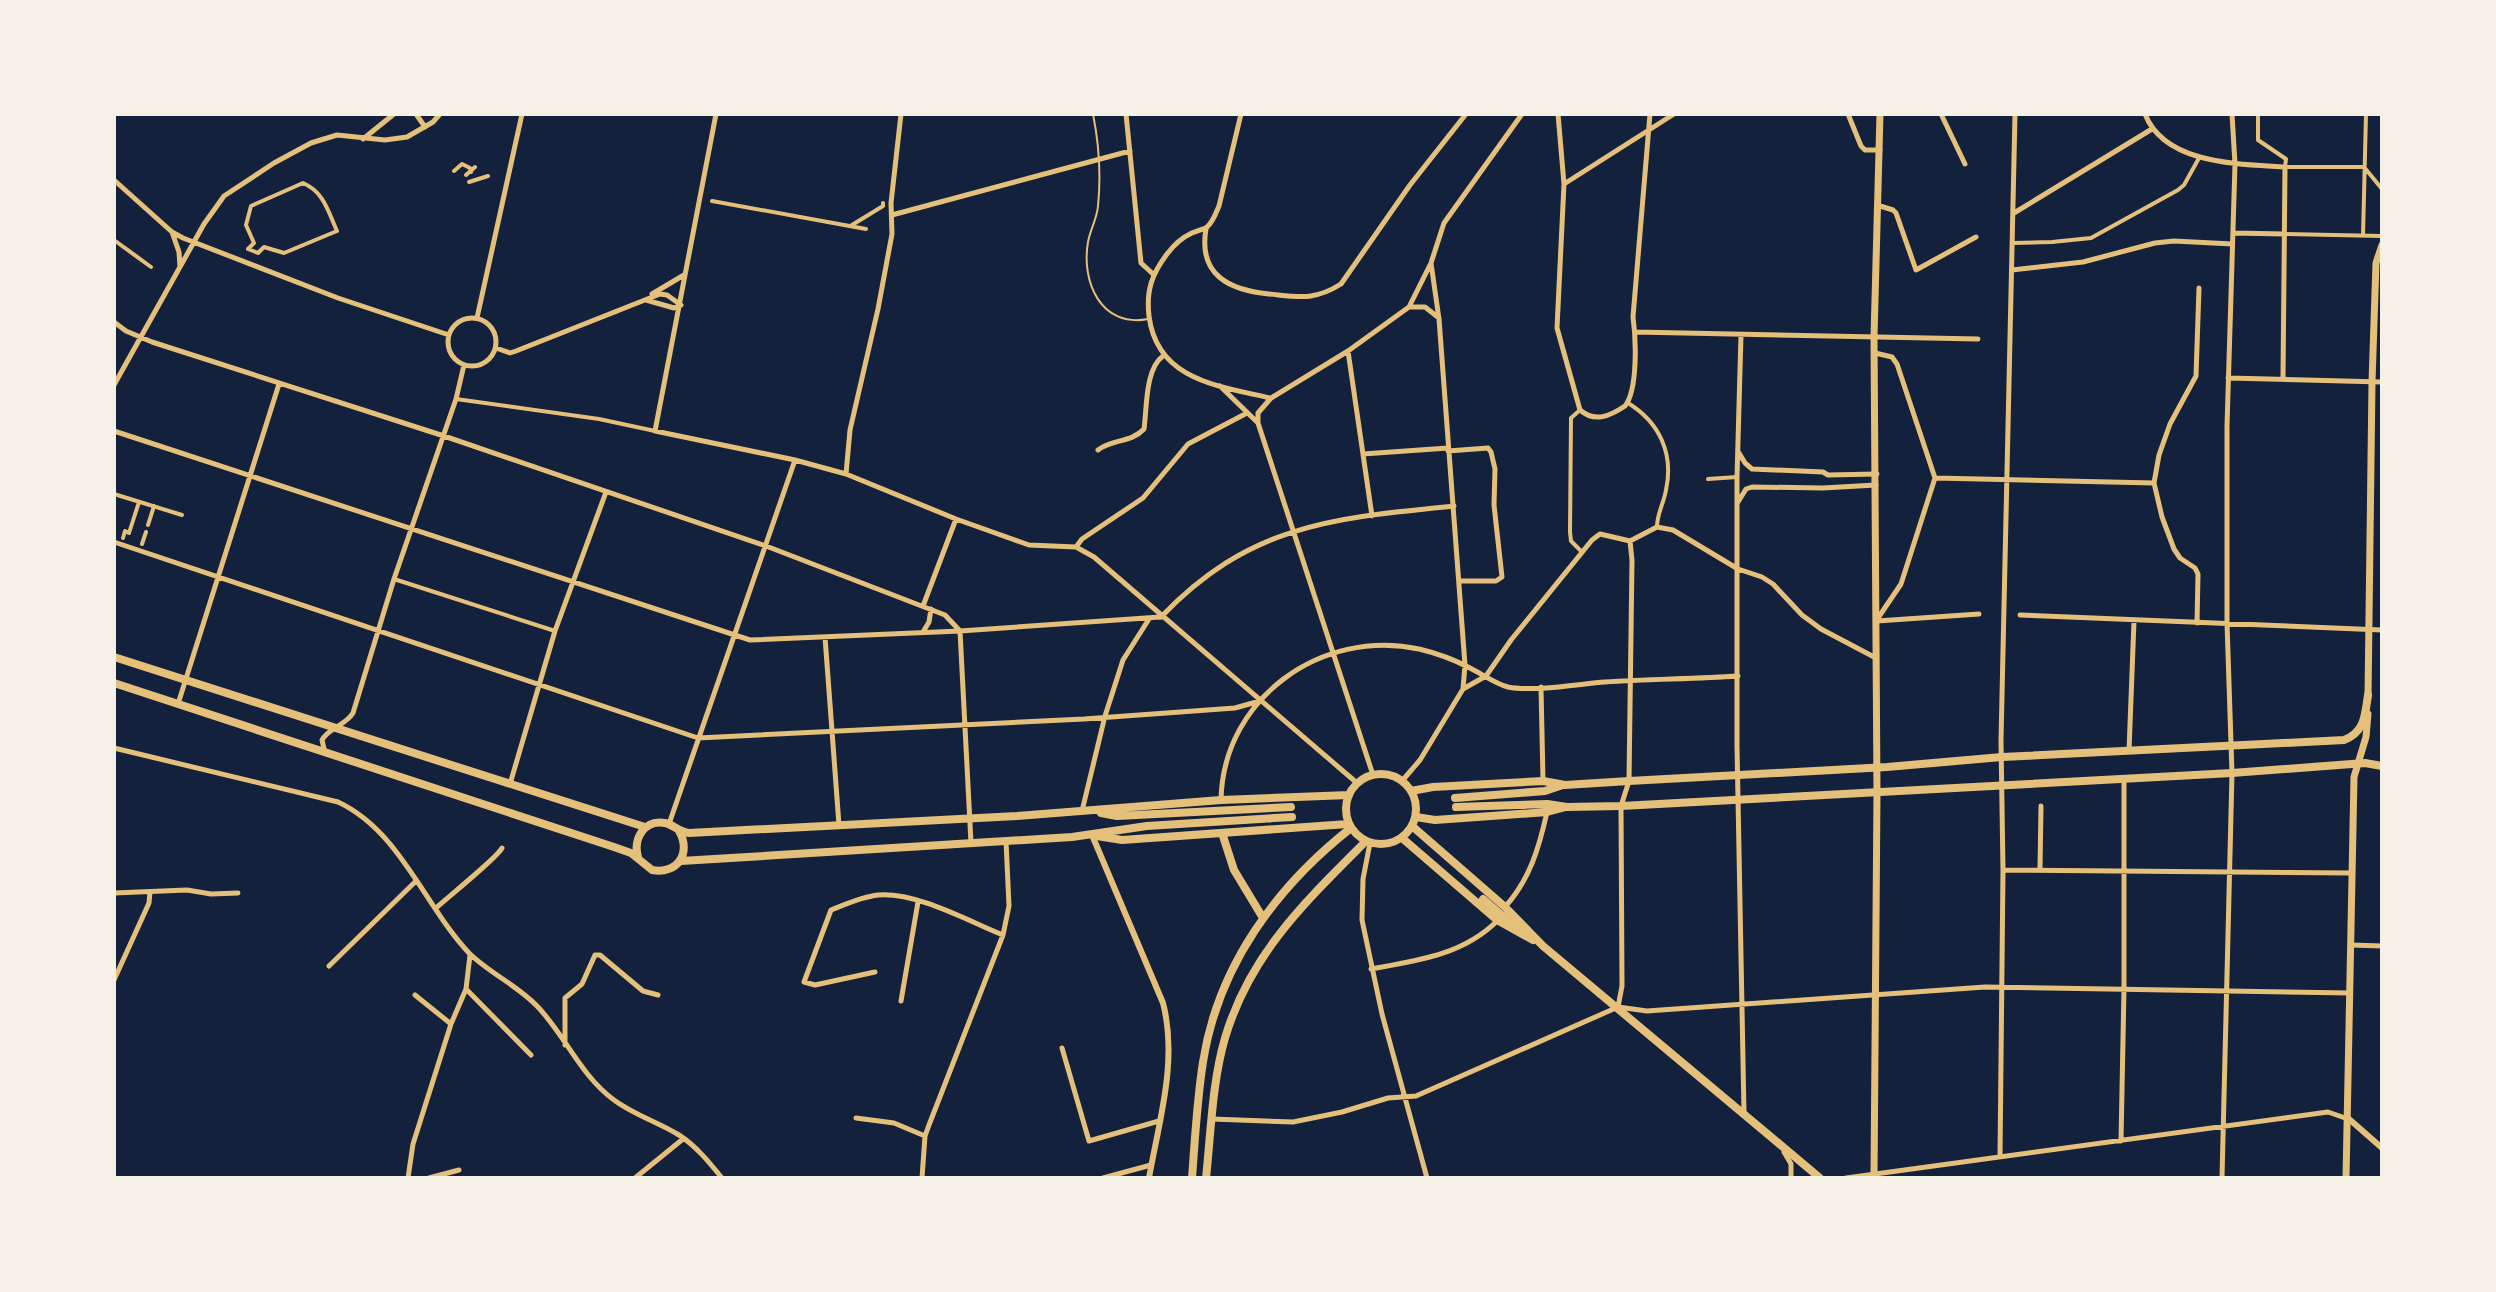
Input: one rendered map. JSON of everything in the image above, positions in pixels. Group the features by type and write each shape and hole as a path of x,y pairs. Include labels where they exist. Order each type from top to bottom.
{"main road":[{"path":"1874,1176 1877,474 1874,337 1880,114"},
{"path":"2346,1178 2354,777 2366,737 2372,382 2376,263 2382,245"},
{"path":"114,657 645,827 656,823 669,824 685,833 1081,812 1117,816 1292,812 1147,826 1092,835 681,861 670,870 659,872 646,867 638,857 609,845 114,683"},
{"path":"2368,695 2362,726 2354,736 2344,740 2002,757 1565,785 1545,791 1455,803 1621,806 2357,764 2382,766"},
{"path":"1373,775 1393,776 1402,781 1415,800 1414,822 1402,838 1381,845 1368,842 1350,826 1345,809 1349,795 1357,783 1373,775"},
{"path":"1411,791 1543,781 1565,785"},
{"path":"1097,812 1221,800 1349,795"},
{"path":"1414,822 1547,812 1567,807"},
{"path":"1414,822 1543,946 1784,1151 1820,1178"},
{"path":"1092,835 1122,840 1350,826"},
{"path":"1191,1177 1203,1059 1214,1014 1239,954 1304,867 1350,826"},
{"path":"638,857 636,841 645,827"},
{"path":"679,831 685,846 681,861"},
{"path":"1222,833 1234,870 1263,918"},
{"path":"1402,838 1497,920 1543,946"},
{"path":"1207,1177 1212,1119 1225,1040 1241,997 1268,947 1289,920 1368,842"},
{"path":"1483,899 1517,932"}],"street":[{"path":"363,139 394,114"},
{"path":"416,114 425,127"},
{"path":"114,385 224,196 274,163 327,138 337,135 385,140 407,137 440,114"},
{"path":"477,318 522,114"},
{"path":"655,431 716,114"},
{"path":"846,474 850,430 892,234 901,114"},
{"path":"1126,114 1141,263 1153,274"},
{"path":"1241,114 1219,206 1206,228 1206,258 1214,273 1225,282 1249,292 1309,298 1341,284 1410,185 1466,114"},
{"path":"1373,775 1258,423 1258,413 1271,398 1348,351 1409,307 1431,263 1444,223 1522,114"},
{"path":"1558,114 1564,184 1557,328 1580,410 1598,418 1619,410 1628,403 1631,393 1635,332 1633,311 1650,114"},
{"path":"1564,184 1674,114"},
{"path":"1848,114 1861,146 1865,150 1880,150"},
{"path":"1941,114 1965,164"},
{"path":"2000,1157 2002,757 2015,114"},
{"path":"2145,114 2159,136 2199,158 2285,167 2364,167"},
{"path":"2222,1178 2232,773 2227,623 2228,378 2235,164 2232,114"},
{"path":"2258,114 2258,140 2286,159 2283,379"},
{"path":"2363,236 2366,114"},
{"path":"2013,214 2152,129"},
{"path":"892,215 1130,151"},
{"path":"2013,243 2091,238 2178,190 2199,158"},
{"path":"454,171 462,164 466,165 469,174 475,167"},
{"path":"2364,167 2382,189"},
{"path":"469,182 488,176"},
{"path":"114,180 172,232 194,243 338,298 449,335"},
{"path":"303,183 312,187 322,196 337,231 284,253 264,247 258,253 248,249 254,243 246,225 251,206 303,183"},
{"path":"712,201 866,229"},
{"path":"850,226 883,206 883,203"},
{"path":"1876,205 1896,213 1916,270 1976,237"},
{"path":"1206,228 1177,242 1153,274 1148,298 1149,319 1163,356 1174,367 1220,386 1271,398"},
{"path":"172,232 179,252 180,268"},
{"path":"2233,233 2382,236"},
{"path":"114,240 151,267"},
{"path":"2012,270 2083,262 2155,243 2232,244"},
{"path":"1402,781 1420,760 1463,689 1465,665 1439,319 1431,263"},
{"path":"645,300 685,274"},
{"path":"2197,623 2198,574 2174,549 2154,483 2159,455 2170,424 2196,376 2199,288"},
{"path":"496,348 510,353 660,294 681,305"},
{"path":"645,300 668,307 681,305"},
{"path":"1409,307 1425,307 1436,313 1439,319"},
{"path":"477,318 493,329 496,348 480,365 464,365 453,356 449,335 463,319 477,318"},
{"path":"114,322 141,338 444,436 766,546 945,615 960,631 971,843"},
{"path":"1635,332 1978,339"},
{"path":"1741,335 1736,507 1737,800 1744,1116"},
{"path":"1348,351 1372,516"},
{"path":"1875,353 1892,357 1897,364 1935,478 1901,584 1876,621"},
{"path":"1098,450 1105,444 1138,435 1144,429 1151,378 1157,360 1163,356"},
{"path":"325,753 322,740 325,735 348,721 353,713 394,579 456,399 464,365"},
{"path":"2228,378 2382,382"},
{"path":"178,705 279,384"},
{"path":"1220,386 1258,423"},
{"path":"456,399 599,419 795,460 846,474 1029,545 1076,547 1094,557 1357,783"},
{"path":"1628,403 1656,428 1667,454 1667,488 1657,527"},
{"path":"1580,410 1571,418 1570,532 1571,541 1582,552"},
{"path":"1076,547 1082,539 1143,498 1188,444 1247,413"},
{"path":"114,431 750,640 960,631 1161,617 1198,581 1241,552 1293,531 1333,520 1454,506"},
{"path":"1363,454 1488,448 1495,469 1494,505 1502,577 1496,581 1459,581"},
{"path":"1737,449 1745,463 1759,470 1877,474"},
{"path":"669,824 795,460"},
{"path":"1708,479 1737,477"},
{"path":"1935,478 2154,483"},
{"path":"1736,507 1741,495 1752,487 1876,485"},
{"path":"509,785 555,631 606,492"},
{"path":"114,494 182,515"},
{"path":"123,538 125,531 129,533 139,502"},
{"path":"148,525 154,506"},
{"path":"923,606 956,519"},
{"path":"1463,689 1486,676 1511,640 1600,534 1630,541 1657,527 1673,530 1738,569 1762,577 1821,629 1877,658"},
{"path":"142,544 146,532"},
{"path":"1618,1007 1622,986 1621,806 1629,781 1630,541"},
{"path":"114,542 698,738 1235,708 1260,701"},
{"path":"394,579 555,631"},
{"path":"923,633 931,609"},
{"path":"1876,621 1979,614"},
{"path":"2020,615 2382,630"},
{"path":"1081,812 1105,716 1123,660 1150,618"},
{"path":"2129,751 2134,621"},
{"path":"825,637 839,825"},
{"path":"1221,800 1224,775 1235,739 1260,701 1291,673 1332,652 1360,645 1398,645 1428,651 1465,665 1508,687 1738,676"},
{"path":"1541,687 1543,781"},
{"path":"114,748 338,802 354,810 381,835 470,954 537,1006 595,1083 613,1100 683,1139 699,1151 722,1178"},
{"path":"2121,1141 2124,778"},
{"path":"2040,869 2041,806"},
{"path":"1505,907 1531,869 1547,812"},
{"path":"1092,835 1167,1019 1169,1051 1149,1178"},
{"path":"922,1178 925,1136 1003,935 1009,906 1006,841"},
{"path":"1368,842 1362,920 1371,969 1427,1178"},
{"path":"436,908 499,854 502,848"},
{"path":"2003,870 2352,873"},
{"path":"329,966 416,881"},
{"path":"114,893 187,890 211,894 238,893"},
{"path":"114,980 149,903 150,892"},
{"path":"875,972 815,985 804,982 831,910 860,898 882,895 932,904 1003,935"},
{"path":"901,1001 918,902"},
{"path":"1371,969 1437,956 1468,943 1497,920"},
{"path":"2351,945 2382,946"},
{"path":"408,1178 413,1144 451,1024 466,989 470,954"},
{"path":"565,1046 565,998 582,984 595,955 600,955 643,991 658,995"},
{"path":"1212,1119 1293,1122 1388,1098 1416,1096 1618,1007 1647,1011 1876,993 2002,987 2350,993"},
{"path":"466,989 531,1055"},
{"path":"415,995 451,1024"},
{"path":"1062,1048 1089,1141 1159,1121"},
{"path":"1846,1178 2328,1112 2349,1119 2382,1148"},
{"path":"856,1118 894,1123 925,1136"},
{"path":"635,1178 683,1139"},
{"path":"1784,1151 1791,1164 1791,1178"},
{"path":"1103,1178 1151,1165"},
{"path":"429,1178 459,1170"}],"lane":[{"path":"1093,114 1098,159 1098,209 1088,241 1089,282 1102,304 1118,318 1130,321 1149,319"}]}
